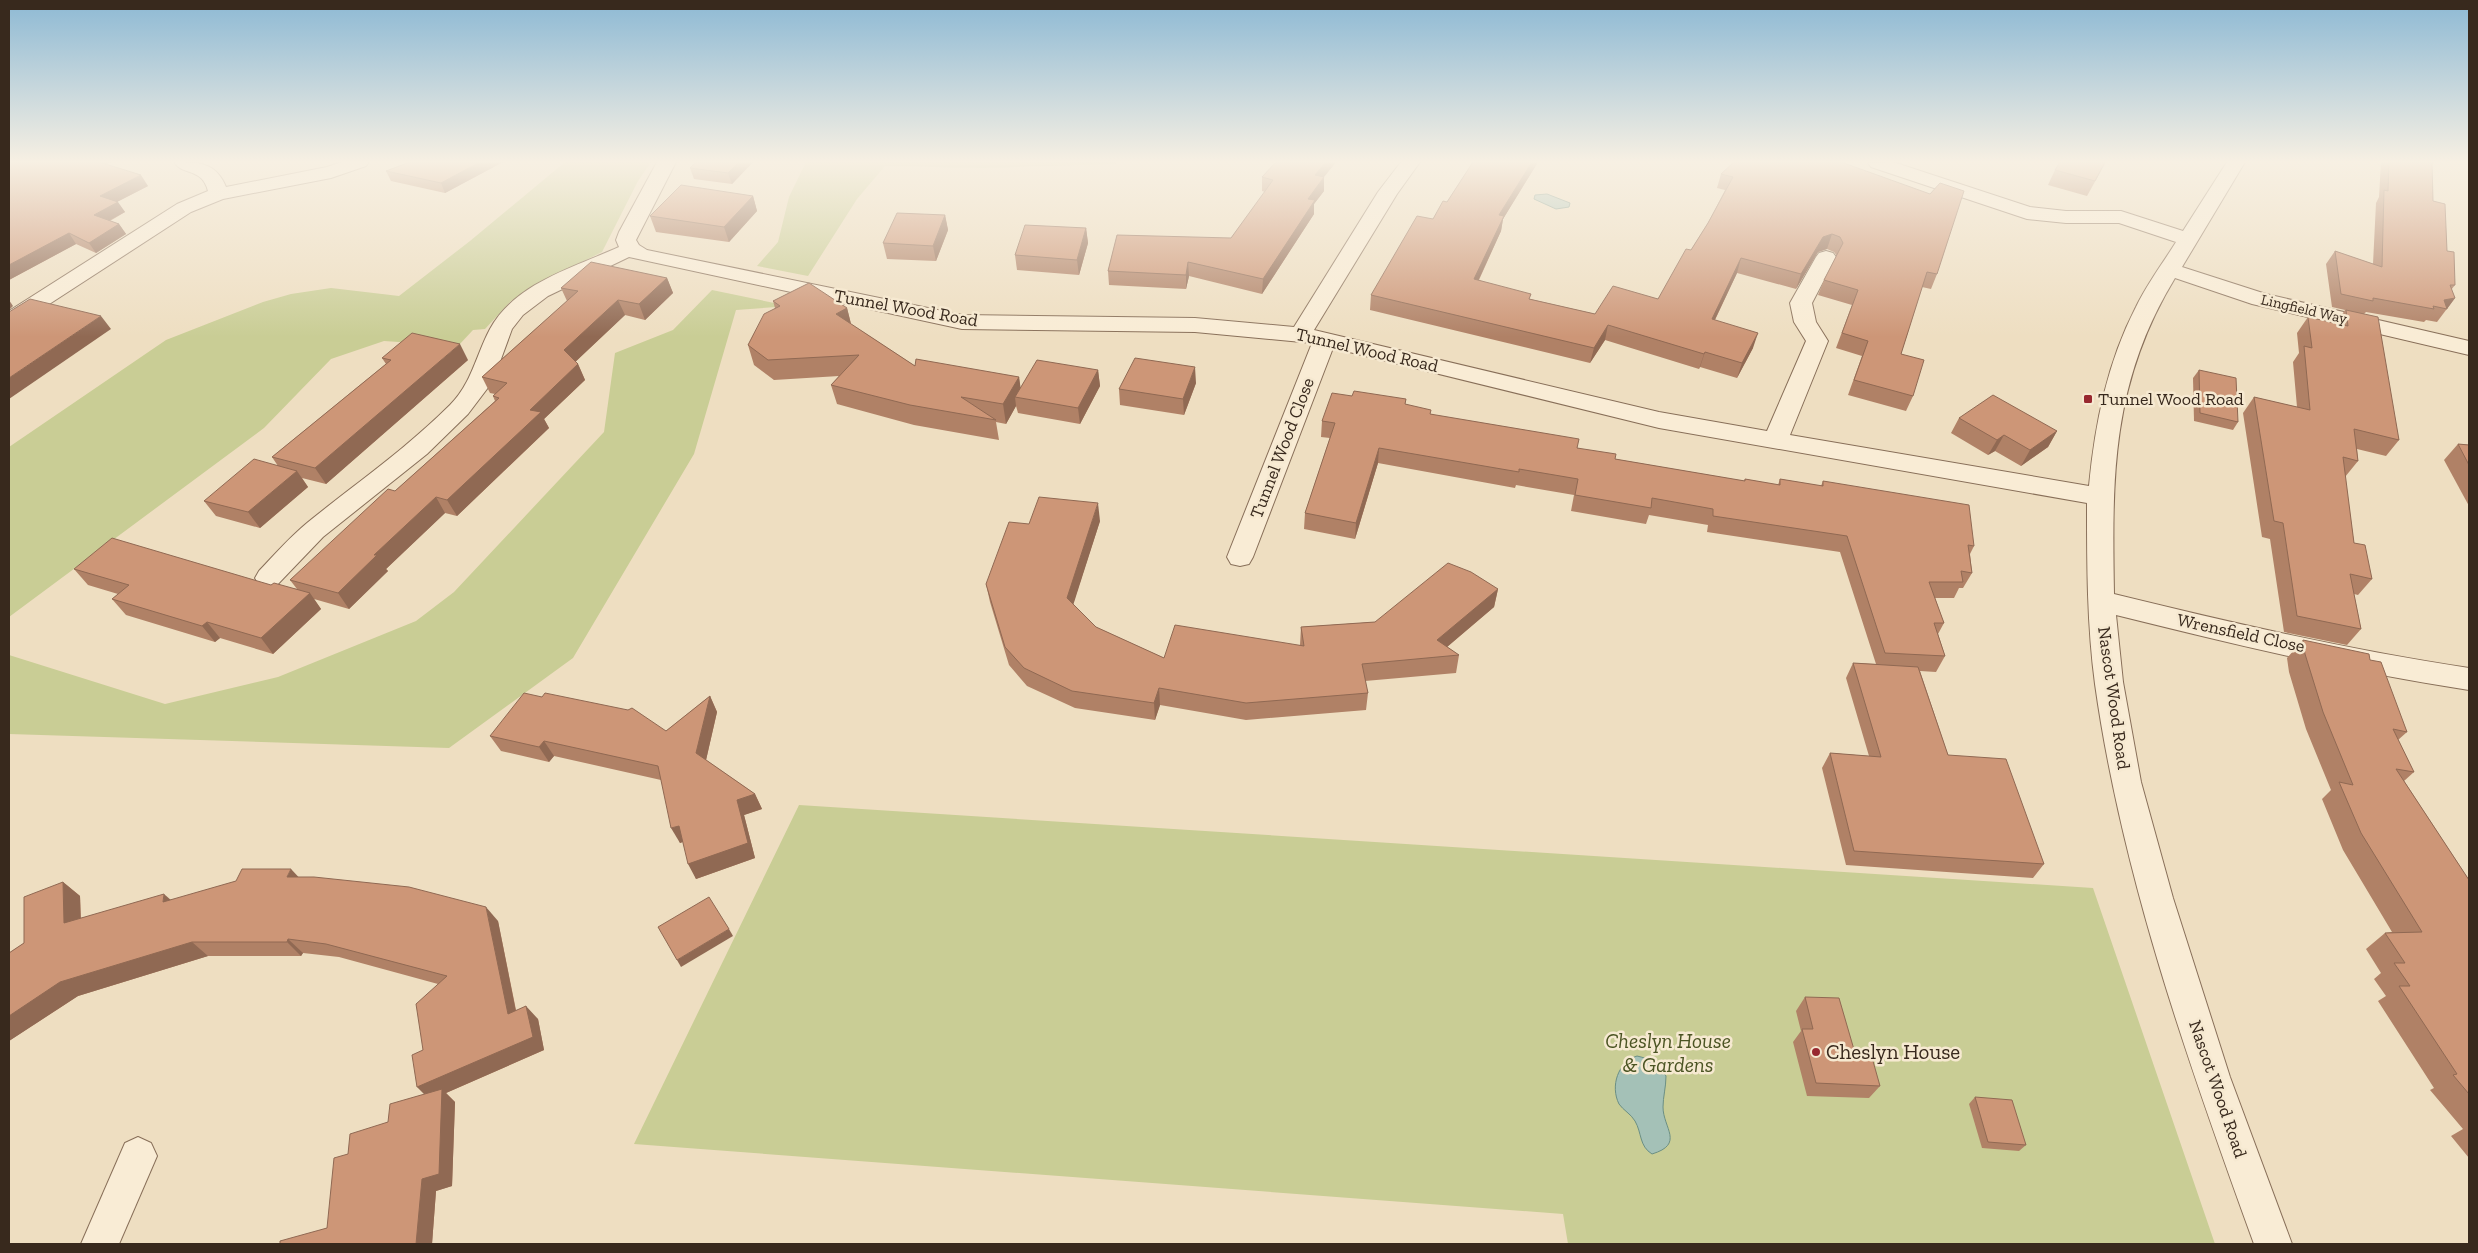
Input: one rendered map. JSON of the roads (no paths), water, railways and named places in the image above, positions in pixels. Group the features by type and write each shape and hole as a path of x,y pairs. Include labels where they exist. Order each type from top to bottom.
{"street":[{"path":"9,320 165,220"},
{"path":"268,578 314,531 418,448 460,409 481,381 501,329 521,304 540,291 630,248 626,240 635,220"},
{"path":"1301,334 1371,220"},
{"path":"2132,220 2188,239"},
{"name":"Nascot Wood Road","path":"2200,220 2171,270 2147,306 2130,345 2116,386 2105,446 2100,497 2102,601 2109,682 2126,782 2157,898 2212,1077 2273,1244"},
{"name":"Tunnel Wood Road","path":"630,248 640,255 962,322 1186,325 1250,328 1301,334 1650,418 2100,497"},
{"path":"1775,441 1814,352 1817,341 1805,322 1801,303 1826,257"},
{"name":"Lingfield Way","path":"2171,270 2260,299 2469,348"},
{"name":"Tunnel Wood Close","path":"1240,557 1325,339"},
{"name":"Wrensfield Close","path":"2102,601 2218,630 2428,673 2469,679"},
{"path":"100,1244 138,1156"}],"water":[{"path":"1637,1056 1654,1063 1666,1076 1663,1107 1670,1140 1668,1145 1662,1150 1652,1154 1645,1147 1635,1121 1619,1104 1616,1097 1616,1082 1621,1069 1630,1059"}],"place":[{"name":"Tunnel Wood Road","path":"2088,399"},
{"name":"Cheslyn House","path":"1816,1052"}],"park label":[{"name":"Cheslyn House & Gardens","path":"1668,1053"}]}
